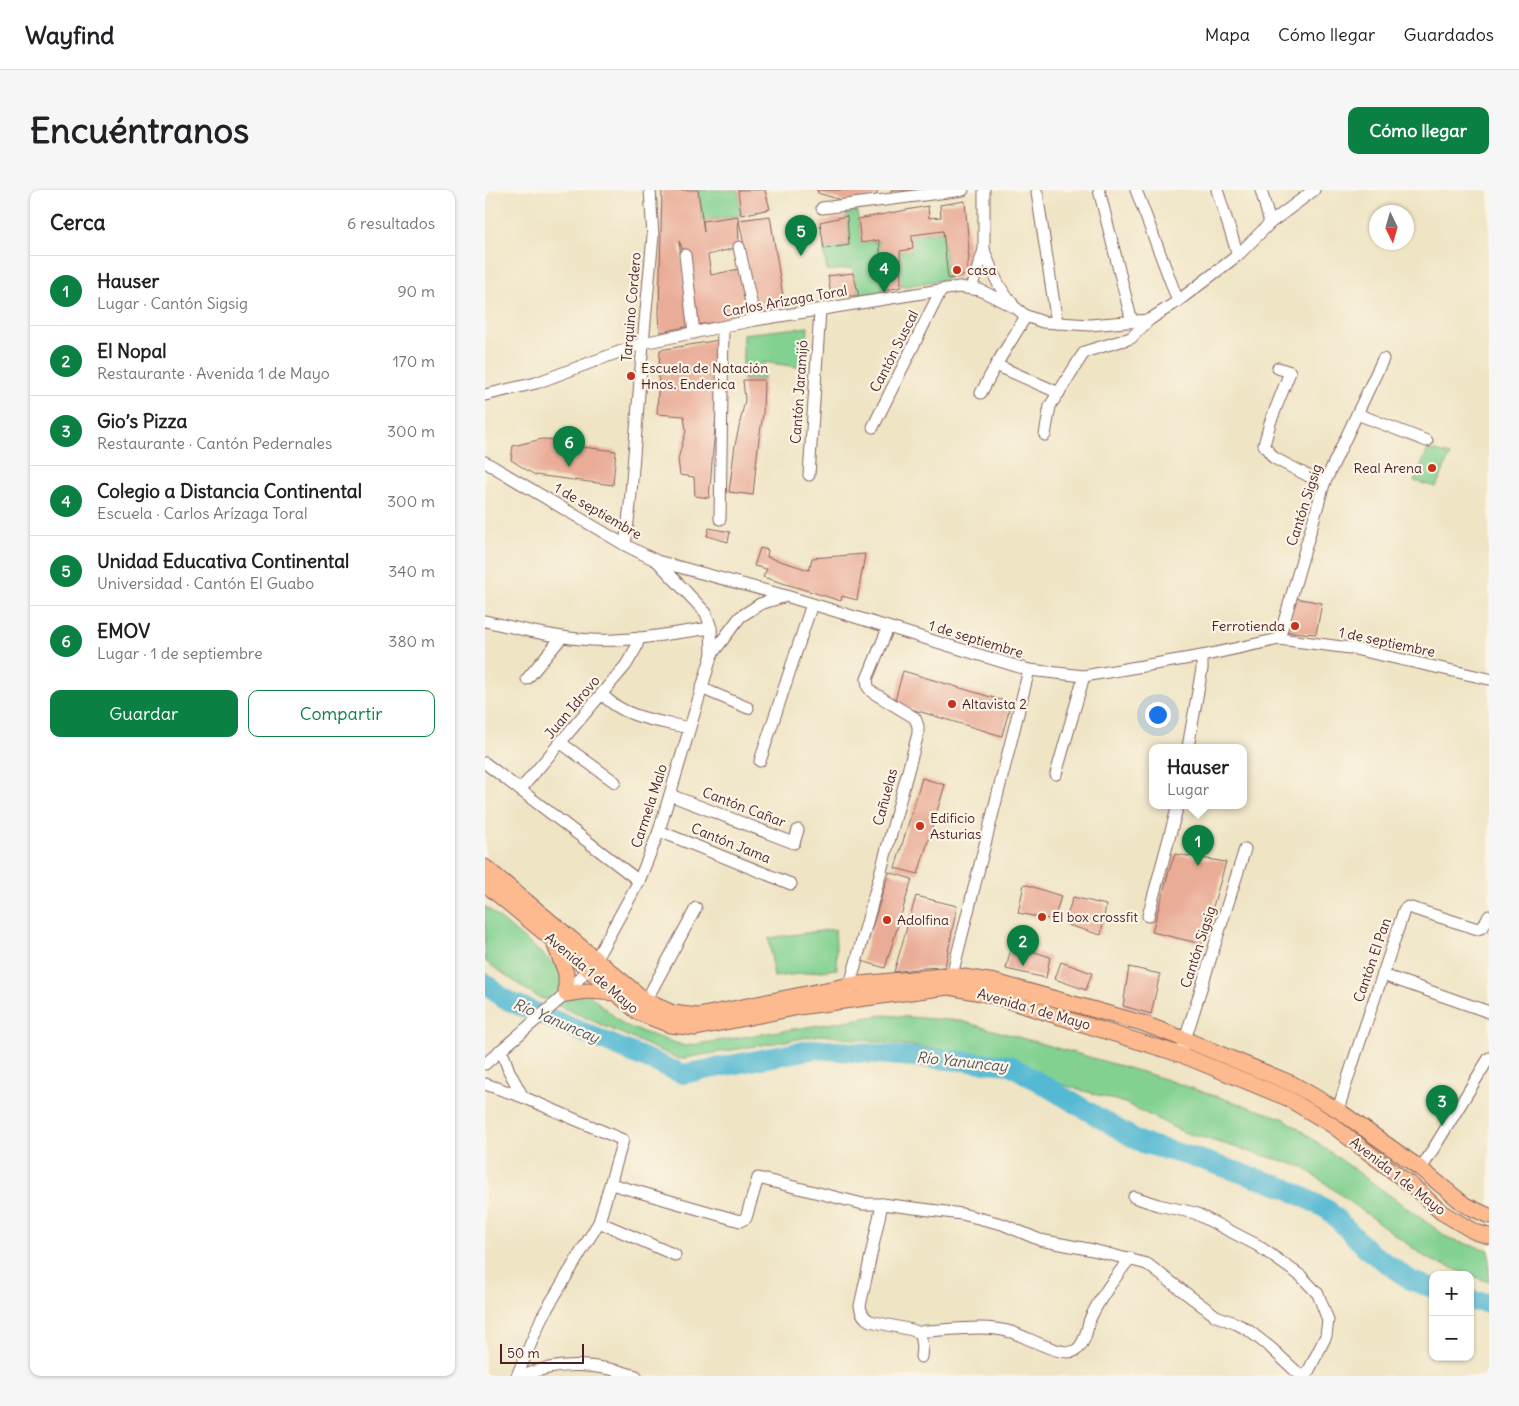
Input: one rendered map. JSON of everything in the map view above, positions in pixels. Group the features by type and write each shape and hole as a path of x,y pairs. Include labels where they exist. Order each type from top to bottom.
{"main road":[{"name":"Avenida 1 de Mayo","path":"485,867 642,1007 698,1016 850,985 952,975 995,982 1142,1023 1293,1084 1338,1110 1421,1169 1465,1205 1489,1216"},
{"name":"Avenida 1 de Mayo","path":"485,884 553,939 592,964 616,993 670,1025 696,1028 799,1007 949,988 989,995 1182,1055 1287,1098 1332,1124 1415,1188 1441,1212 1475,1232 1489,1236"},
{"path":"553,939 566,973 564,995 587,991 616,993"}],"street":[{"name":"Tarquino Cordero","path":"625,545 631,505 653,236 650,190"},
{"path":"822,208 963,190"},
{"path":"971,288 984,250 984,190"},
{"path":"1099,190 1132,322"},
{"path":"1137,190 1178,301"},
{"path":"1217,190 1238,255"},
{"path":"1261,190 1270,223"},
{"name":"Carlos Arízaga Toral","path":"485,396 536,383 643,343 755,320 941,290 971,288 991,295 1043,322 1090,325 1149,320 1178,301 1238,255 1270,223 1314,190"},
{"path":"1037,193 1057,323"},
{"path":"739,247 755,320"},
{"path":"981,394 1021,312 1004,295 984,250"},
{"path":"685,255 694,333"},
{"name":"Cantón Suscal","path":"873,427 941,290"},
{"name":"Cantón Jaramijó","path":"809,476 820,311"},
{"path":"1045,435 1050,406 1083,354 1087,351 1131,338 1149,320"},
{"path":"720,519 723,326"},
{"name":"Cantón Sigsig","path":"1279,639 1324,484 1383,359"},
{"path":"996,365 1059,393"},
{"path":"1278,368 1290,372 1270,423 1265,445 1274,458 1324,484"},
{"path":"1357,414 1427,441"},
{"name":"1 de septiembre","path":"485,462 625,545 657,561 786,596 1029,670 1084,676 1202,656 1279,639 1350,648 1485,678"},
{"name":"Carmela Malo","path":"657,561 706,613 711,628 712,654"},
{"name":"Carmela Malo","path":"485,1064 564,995 592,964 639,881 659,831 712,654 740,617 760,604 786,596"},
{"path":"760,761 812,604"},
{"path":"485,621 562,637 593,640 639,638 711,628"},
{"name":"Cañuelas","path":"849,1000 850,985 918,734 915,718 872,692 868,687 867,679 887,628"},
{"path":"527,679 562,637"},
{"name":"Juan Idrovo","path":"520,790 626,664 636,648 639,638"},
{"path":"1188,744 1202,656"},
{"path":"1485,678 1489,667"},
{"path":"952,975 1029,670"},
{"path":"1056,774 1084,676"},
{"path":"701,688 748,708"},
{"path":"602,694 610,703 638,716 689,728"},
{"path":"561,742 615,782"},
{"path":"485,763 639,881"},
{"name":"Cantón Cañar","path":"670,795 794,842 798,830"},
{"path":"1148,916 1176,809"},
{"name":"Cantón Jama","path":"659,831 791,884"},
{"name":"Cantón Sigsig","path":"1182,1055 1184,1039 1245,849"},
{"name":"Cantón El Pan","path":"1338,1110 1357,1046 1404,910 1408,907 1478,929 1483,927 1489,916"},
{"path":"642,1007 696,908"},
{"path":"1383,975 1489,1012"},
{"path":"485,1054 499,1051 504,1057 523,1097"},
{"path":"1421,1169 1489,1058"},
{"path":"485,1084 523,1097 623,1140 599,1222 541,1317 517,1376"},
{"path":"611,1184 740,1220 746,1218 748,1214 758,1178 863,1204 882,1204 962,1214 1002,1224 1040,1240 1130,1258 1147,1264 1216,1316 1248,1330 1301,1376"},
{"path":"1134,1197 1158,1205 1195,1213 1249,1241 1301,1276 1318,1294 1328,1320 1326,1336 1306,1376"},
{"path":"882,1204 860,1311 870,1321 920,1333 924,1331 996,1328 1012,1332 1053,1348 1069,1352 1077,1350 1109,1285 1130,1258"},
{"path":"599,1222 675,1255"},
{"path":"920,1333 921,1357"},
{"path":"523,1376 533,1371 551,1367 579,1365 607,1368 636,1376"}],"green space":[{"path":"698,190 738,190 741,215 703,221"},
{"path":"857,211 861,243 879,241 884,290 859,296 852,268 827,271 824,249 849,245 846,213"},
{"path":"943,231 948,279 901,287 900,251 912,235"},
{"path":"808,327 805,368 764,362 764,380 743,380 743,334"},
{"name":"Real Arena","path":"1428,449 1450,455 1436,487 1414,481"},
{"path":"485,906 625,1026 685,1046 883,1015 961,1021 1149,1074 1285,1119 1451,1240 1489,1250 1489,1282 1474,1276 1474,1271 1460,1271 1428,1259 1303,1167 1183,1132 1125,1103 945,1050 821,1035 679,1059 534,995 485,961"},
{"path":"835,929 837,969 774,977 769,938"}],"building":[{"path":"662,190 698,190 704,232 703,221 738,216 739,247 708,255 711,275 739,269 750,317 697,325 685,255 679,241 691,326 660,332"},
{"path":"738,190 765,190 770,209 741,215"},
{"path":"817,190 877,190 877,197 844,201 818,193"},
{"path":"891,190 912,190 912,191 891,195"},
{"path":"965,201 969,249 966,275 948,279 943,231 912,235 913,249 900,251 901,287 884,291 879,240 861,243 858,219 928,206 929,218 941,217 940,205"},
{"path":"770,216 784,303 758,315 739,220"},
{"path":"847,216 849,245 824,249 820,222"},
{"path":"853,273 859,296 831,296 828,276"},
{"path":"719,340 717,404 709,498 695,496 694,477 680,475 678,459 686,431 684,416 657,414 660,350"},
{"path":"743,380 764,380 763,414 753,495 729,492 735,445 745,400"},
{"path":"542,439 567,440 565,445 616,451 613,485 535,475 511,460 513,446"},
{"path":"709,528 730,532 728,542 707,536"},
{"path":"760,548 768,550 767,557 809,570 812,558 865,554 857,600 842,596 841,601 763,577 767,569 754,566"},
{"path":"1295,598 1322,603 1316,634 1287,632"},
{"name":"Altavista 2","path":"903,671 1011,703 1002,736 894,704"},
{"name":"Edificio Asturias","path":"922,778 945,785 918,874 895,868"},
{"path":"1175,854 1226,862 1202,944 1152,932"},
{"name":"Adolfina","path":"889,872 912,879 885,968 862,961"},
{"path":"1024,884 1061,896 1054,920 1018,913"},
{"path":"916,896 957,906 945,967 894,972"},
{"path":"1073,897 1106,905 1101,935 1064,924"},
{"path":"1012,944 1050,957 1046,978 1006,969"},
{"path":"1061,962 1092,973 1086,990 1055,979"},
{"path":"1129,967 1160,974 1151,1014 1123,1006"}],"waterway":[{"name":"Río Yanuncay","path":"485,983 504,999 683,1074 815,1049 1010,1065 1142,1143 1196,1158 1286,1188 1328,1210 1370,1252 1412,1281 1429,1287"},
{"name":"Río Yanuncay","path":"1474,1301 1489,1303"}],"place":[{"name":"Unidad Educativa Continental","path":"801,256"},
{"name":"casa","path":"957,270"},
{"name":"Colegio a Distancia Continental","path":"884,293"},
{"name":"Escuela de Natación Hnos. Enderica","path":"631,376"},
{"name":"EMOV","path":"569,467"},
{"name":"Real Arena","path":"1432,468"},
{"name":"Ferrotienda","path":"1295,626"},
{"name":"Altavista 2","path":"952,704"},
{"name":"Edificio Asturias","path":"920,826"},
{"name":"Hauser","path":"1198,866"},
{"name":"El box crossfit","path":"1042,917"},
{"name":"Adolfina","path":"887,920"},
{"name":"El Nopal","path":"1023,966"},
{"name":"Gio’s Pizza","path":"1442,1126"}]}
